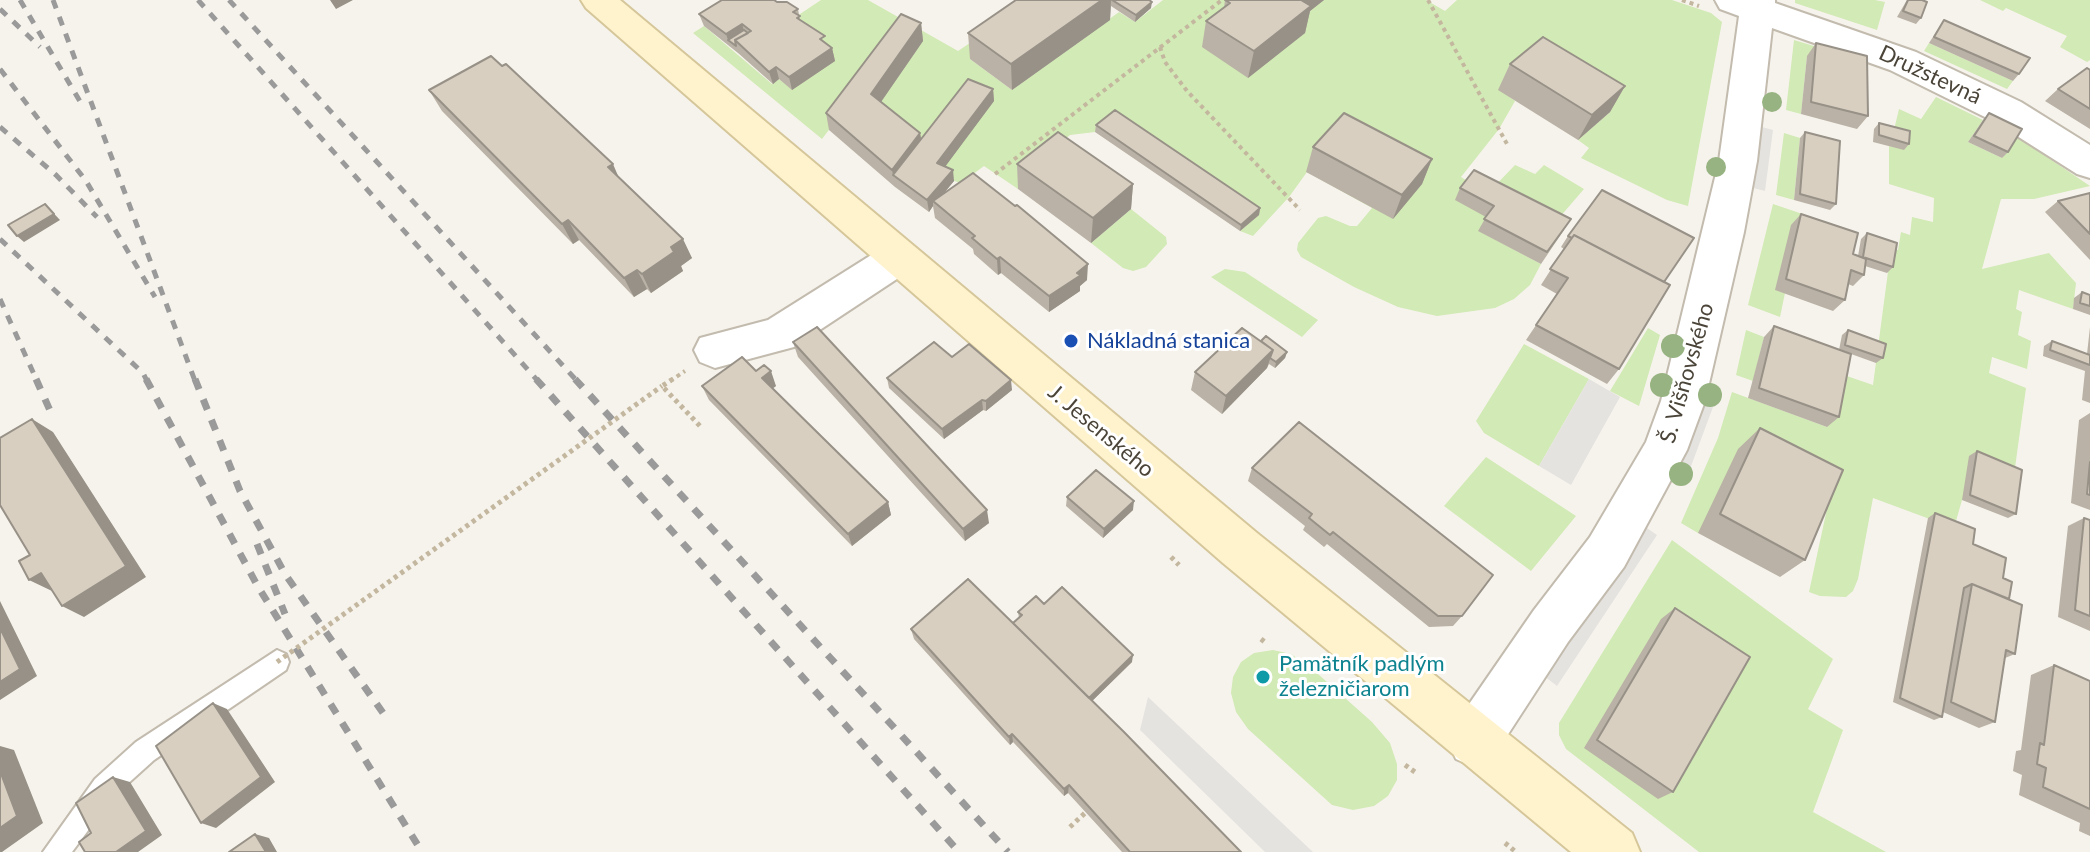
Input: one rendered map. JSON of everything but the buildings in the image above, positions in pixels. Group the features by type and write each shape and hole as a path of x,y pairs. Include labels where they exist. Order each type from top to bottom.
{"street":[{"name":"J. Jesenského","path":"598,0 1240,548 1613,852"},
{"name":"Družstevná","path":"1749,3 1873,49 1948,82 2035,127 2090,164"},
{"name":"Š. Višňovského","path":"1474,741 1551,626 1607,552 1665,450 1683,401 1738,161 1749,3"},
{"path":"715,350 779,335 898,258"}],"lane":[{"path":"56,852 104,788 145,751 277,662"}],"path":[{"path":"995,174 1222,0"},
{"path":"1428,0 1507,144"},
{"path":"1160,47 1165,62 1187,91 1300,210"},
{"path":"277,662 662,386 700,426"},
{"path":"1171,557 1179,565"},
{"path":"1405,765 1415,772"},
{"path":"1070,827 1086,812"},
{"path":"1505,843 1516,852"}],"green space":[{"path":"821,0 868,0 958,51 1034,0 970,59 1012,90 1119,12 1135,22 1163,0 1426,0 1445,11 1457,0 1672,0 1711,13 1722,22 1688,206 1667,200 1581,158 1589,148 1578,140 1609,113 1499,89 1515,101 1499,129 1461,177 1469,182 1488,218 1479,231 1541,264 1530,285 1514,299 1495,308 1437,316 1398,307 1301,257 1297,250 1298,243 1318,218 1326,216 1357,226 1372,208 1307,172 1253,236 1240,231 1258,215 1115,117 1095,132 1070,135 1053,149 1058,158 1018,189 984,166 961,183 954,181 923,150 874,112 903,32 822,139 693,33 704,26 772,84 779,79 792,89 794,18"},
{"path":"1795,0 1885,2 1877,30 1795,3"},
{"path":"1980,0 2090,0 2090,60 2087,62 2060,47 2067,36 2006,8 2003,11"},
{"path":"1794,40 1857,59 1807,56 1801,114 1786,110"},
{"path":"1929,43 2013,81 2007,89 1924,51"},
{"path":"1936,97 1983,120 1968,142 2002,158 2016,136 2090,186 2034,199 2001,199 1982,269 2049,253 2076,283 2073,309 2019,290 2016,309 2022,312 2018,335 2031,341 2027,369 1992,357 1989,373 2026,388 2014,475 1962,500 1954,528 1873,498 1853,591 1846,597 1820,596 1809,592 1830,495 1698,533 1681,523 1718,438 1732,392 1827,427 1838,373 1873,385 1891,249 1898,250 1901,232 1910,235 1912,217 1933,222 1934,198 1889,184 1889,146 1904,149 1893,134 1899,109 1921,119"},
{"path":"1784,133 1800,138 1794,200 1776,195"},
{"path":"1515,165 1535,174 1544,165 1584,189 1553,225 1489,192"},
{"path":"1773,204 1850,230 1847,244 1776,290 1785,293 1780,317 1748,305"},
{"path":"1131,209 1166,237 1167,244 1146,267 1133,271 1123,268 1091,243"},
{"path":"1225,269 1245,272 1318,320 1302,337 1211,277"},
{"path":"1648,328 1660,335 1639,406 1610,391"},
{"path":"1746,330 1764,337 1753,381 1736,375"},
{"path":"1524,344 1589,379 1539,466 1484,433 1476,421"},
{"path":"1486,457 1576,516 1531,571 1444,506"},
{"path":"1672,540 1833,659 1808,709 1843,730 1813,812 1886,852 1699,852 1566,749 1559,735 1559,723"},
{"path":"1273,650 1291,654 1309,666 1372,722 1390,743 1397,764 1397,780 1388,796 1374,806 1353,810 1332,805 1248,729 1236,712 1231,693 1233,677 1241,662 1254,653"}],"shaded area":[{"path":"1762,127 1773,130 1765,191 1753,188"},
{"path":"1589,379 1620,397 1571,485 1539,466"},
{"path":"1700,402 1713,407 1690,469 1677,463"},
{"path":"1644,526 1657,535 1557,686 1544,676"},
{"path":"1148,697 1313,852 1265,852 1140,730"}],"railway":[{"path":"20,0 84,108"},
{"path":"53,0 195,381"},
{"path":"198,0 538,381"},
{"path":"229,0 577,381"},
{"path":"0,9 40,47"},
{"path":"0,69 86,181 155,297"},
{"path":"0,127 56,175 97,217"},
{"path":"0,239 146,379"},
{"path":"0,299 37,381"},
{"path":"36,379 52,415"},
{"path":"146,379 257,585 422,852"},
{"path":"195,379 240,491 285,574 383,713"},
{"path":"536,379 959,852"},
{"path":"575,379 1008,852"},
{"path":"257,544 285,614"}],"place":[{"name":"Nákladná stanica","path":"1071,341"},
{"name":"Pamätník padlým železničiarom","path":"1263,677"}]}
